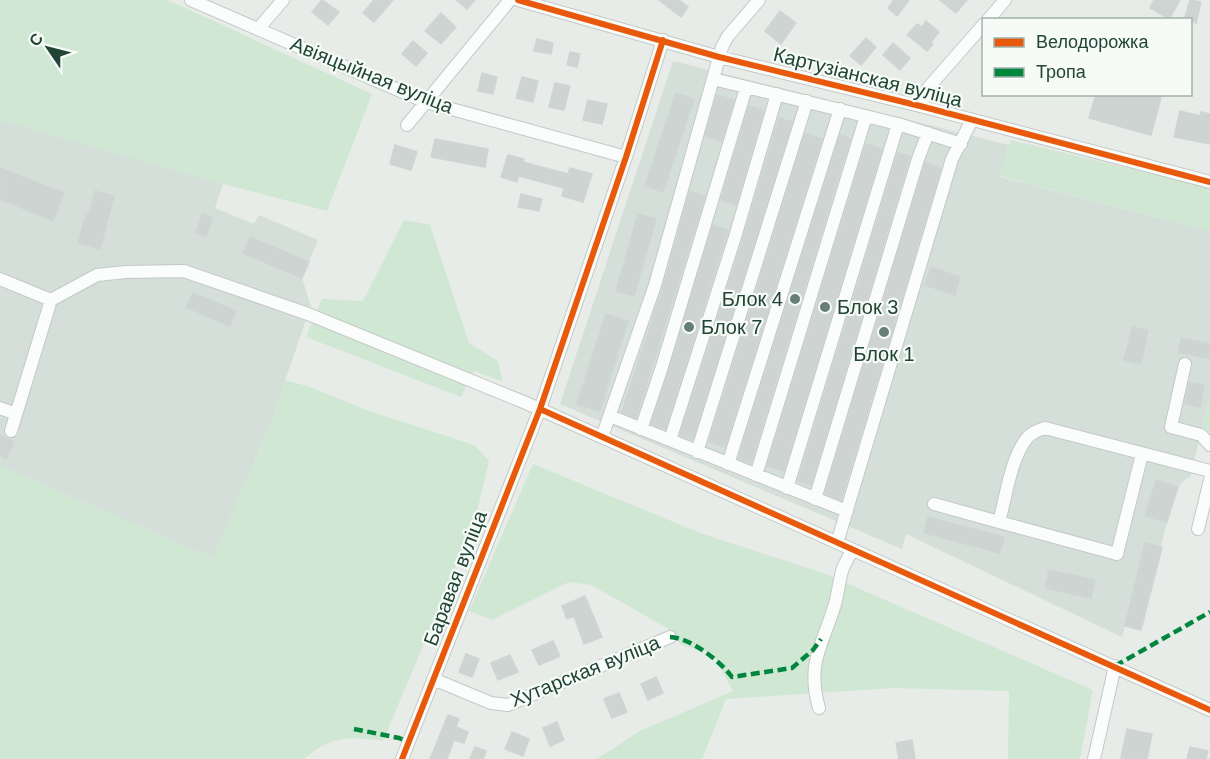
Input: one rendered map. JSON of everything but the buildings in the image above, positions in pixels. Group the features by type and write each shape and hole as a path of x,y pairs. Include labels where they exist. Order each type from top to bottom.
{"street":[{"name":"Авіяцыйная вуліца","path":"191,0 426,102 626,157"},
{"path":"258,29 284,0"},
{"path":"407,125 510,0"},
{"name":"Картузіанская вуліца","path":"518,0 719,57 920,106 1210,182"},
{"path":"602,437 655,285 719,57 728,36 759,0"},
{"path":"990,18 1005,0"},
{"path":"920,106 928,88 982,26"},
{"name":"Баравая вуліца","path":"402,759 540,409 626,157 663,40"},
{"path":"713,79 898,124 961,144"},
{"path":"641,429 746,88"},
{"path":"670,440 735,237 777,94"},
{"path":"698,452 807,101"},
{"path":"728,464 840,109"},
{"path":"756,475 866,116"},
{"path":"837,543 952,159 972,120"},
{"path":"787,488 898,124"},
{"path":"815,499 918,159 928,133"},
{"path":"11,431 51,300 97,275 184,271 308,314 540,409 1210,710"},
{"path":"0,279 51,300"},
{"path":"1185,364 1170,427 1201,435 1210,444"},
{"path":"0,408 16,414"},
{"path":"610,416 847,511"},
{"path":"999,522 1018,452 1035,432 1045,428 1210,471"},
{"path":"934,504 1116,554 1142,454"},
{"path":"1198,529 1210,480"},
{"path":"819,708 813,681 814,664 835,604 842,570 852,550"},
{"name":"Хутарская вуліца","path":"434,679 491,703 508,705 670,637"},
{"path":"1094,759 1115,666"}],"shaded area":[{"path":"673,61 1009,145 1000,177 1210,231 1210,394 1190,478 1178,487 1155,481 1145,515 1167,522 1141,630 1125,626 1122,637 906,534 902,549 560,404"},
{"path":"0,120 223,184 215,208 254,224 259,215 318,240 302,278 311,307 271,422 213,558 0,466"}],"green space":[{"path":"0,0 168,0 372,94 327,211 223,184 0,120"},
{"path":"1011,140 1210,188 1210,231 999,176"},
{"path":"404,220 430,225 469,343 498,361 503,382 474,371 461,397 306,337 322,299 363,301"},
{"path":"285,380 310,387 369,411 474,445 489,461 477,512 383,741 350,738 332,742 304,759 0,759 0,466 213,558 271,422"},
{"path":"1210,394 1210,433 1202,428"},
{"path":"533,464 700,533 823,573 1093,690 1080,759 1008,759 1009,691 893,688 726,699 702,759 597,759 638,732 733,691 712,653 681,645 669,629 591,585 569,582 492,620 469,611"}],"marked path":[{"path":"1115,666 1210,612"},
{"path":"670,637 687,641 704,651 732,677 792,668 813,650 821,639"},
{"path":"354,729 409,742"}],"cycle path":[{"path":"518,0 719,57 920,106 1210,182"},
{"path":"402,759 540,409 626,157 663,40"},
{"path":"540,409 1210,710"}],"place":[{"name":"Блок 4","path":"795,299"},
{"name":"Блок 3","path":"825,307"},
{"name":"Блок 7","path":"689,327"},
{"name":"Блок 1","path":"884,332"}]}
